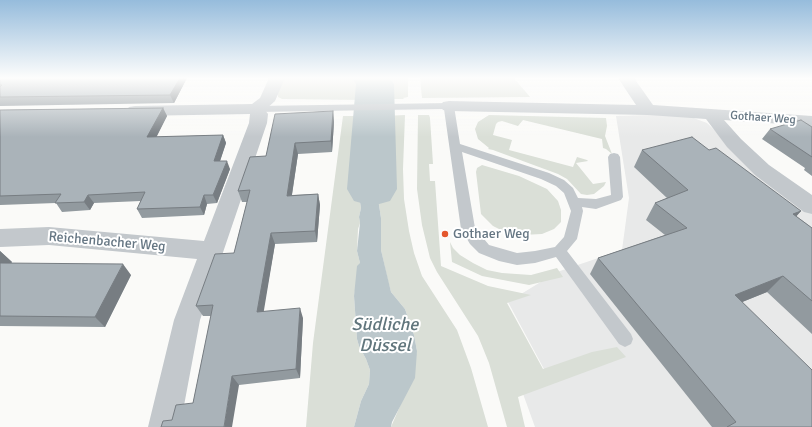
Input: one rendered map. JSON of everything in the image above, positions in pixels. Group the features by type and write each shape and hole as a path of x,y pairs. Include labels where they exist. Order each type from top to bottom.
{"street":[{"path":"164,427 187,320 258,123 259,114 256,109 267,101 268,98"},
{"path":"640,98 648,110"},
{"name":"Gothaer Weg","path":"449,106 648,110 812,121"},
{"name":"Gothaer Weg","path":"120,111 256,109"},
{"path":"712,114 718,126 762,170 812,206"},
{"name":"Reichenbacher Weg","path":"0,238 49,236 213,251"}],"lane":[{"name":"Gothaer Weg","path":"256,109 449,106"},
{"path":"449,106 468,230 475,240 484,249 498,256 517,259 534,257 559,251 570,239 577,210 575,202 569,191 560,183 545,176 456,146"},
{"path":"575,202 596,204 617,197 614,157"},
{"path":"559,251 625,339"}],"shaded area":[{"path":"280,98 365,98 365,100"},
{"path":"403,98 404,99 382,99"},
{"path":"683,114 707,123 767,181 812,213 812,427 535,427 518,380 544,369 508,302 557,272 622,250 629,198 616,116"},
{"path":"405,115 403,169 404,199 414,253 422,276 457,330 471,368 488,427 391,427 400,406 417,351 414,335 405,309 391,292 388,281 381,250 381,218 377,192 383,162 382,136 384,116"},
{"path":"418,115 429,115 430,118 433,164 429,164 430,181 435,181 441,266 488,286 531,295 507,303 543,369 592,352 617,347 626,357 518,397 525,427 507,427 489,363 478,336 437,272 430,258 422,225 417,189"},
{"path":"489,115 606,118 607,126 605,136 612,154 603,148 602,139 523,120 518,126 502,121 498,122 493,135 512,140 509,150 573,167 577,157 587,160 588,161 576,163 593,184 606,182 604,186 594,194 581,194 567,179 558,174 488,149 489,148 478,139 475,129 478,122"},
{"path":"343,116 365,116 366,134 363,139 366,147 360,202 361,208 357,251 360,263 354,296 357,339 370,370 369,384 361,401 354,427 306,427 313,343"},
{"path":"482,165 519,176 547,189 558,201 561,210 561,222 554,229 542,234 522,235 507,233 493,226 481,214 476,172 477,168"},
{"path":"450,242 453,248 460,255 487,270 502,273 531,275 557,268 563,277 529,285 482,276 452,262"}],"water":[{"path":"365,98 382,98 382,99 365,100"},
{"name":"Südliche Düssel","path":"365,116 384,116 382,136 383,162 377,192 381,218 381,250 391,292 405,309 414,335 417,351 415,378 392,422 391,427 354,427 361,401 369,384 370,370 357,339 354,296 357,266 360,263 357,251 361,208 360,202 366,147 363,139 366,134"}],"building":[{"path":"163,108 147,137 223,135 214,161 227,161 213,195 204,195 200,207 137,209 145,192 88,195 84,202 55,203 61,194 0,196 0,110"},
{"path":"333,111 331,141 295,143 287,196 318,194 315,231 271,233 257,312 300,308 296,369 232,376 224,427 161,427 163,421 172,420 176,405 193,403 213,305 196,306 215,254 234,253 250,190 238,191 250,157 266,156 275,114"},
{"path":"801,120 812,127 812,157 770,129"},
{"path":"692,137 709,150 716,148 801,211 793,214 812,228 812,301 783,276 735,295 812,370 812,427 727,427 736,422 598,258 687,228 655,203 688,190 642,150"},
{"path":"0,263 123,264 95,317 0,316"}],"waterway":[{"name":"Südliche Düssel","path":"372,189 375,98"}],"place":[{"name":"Gothaer Weg","path":"445,234"}]}
